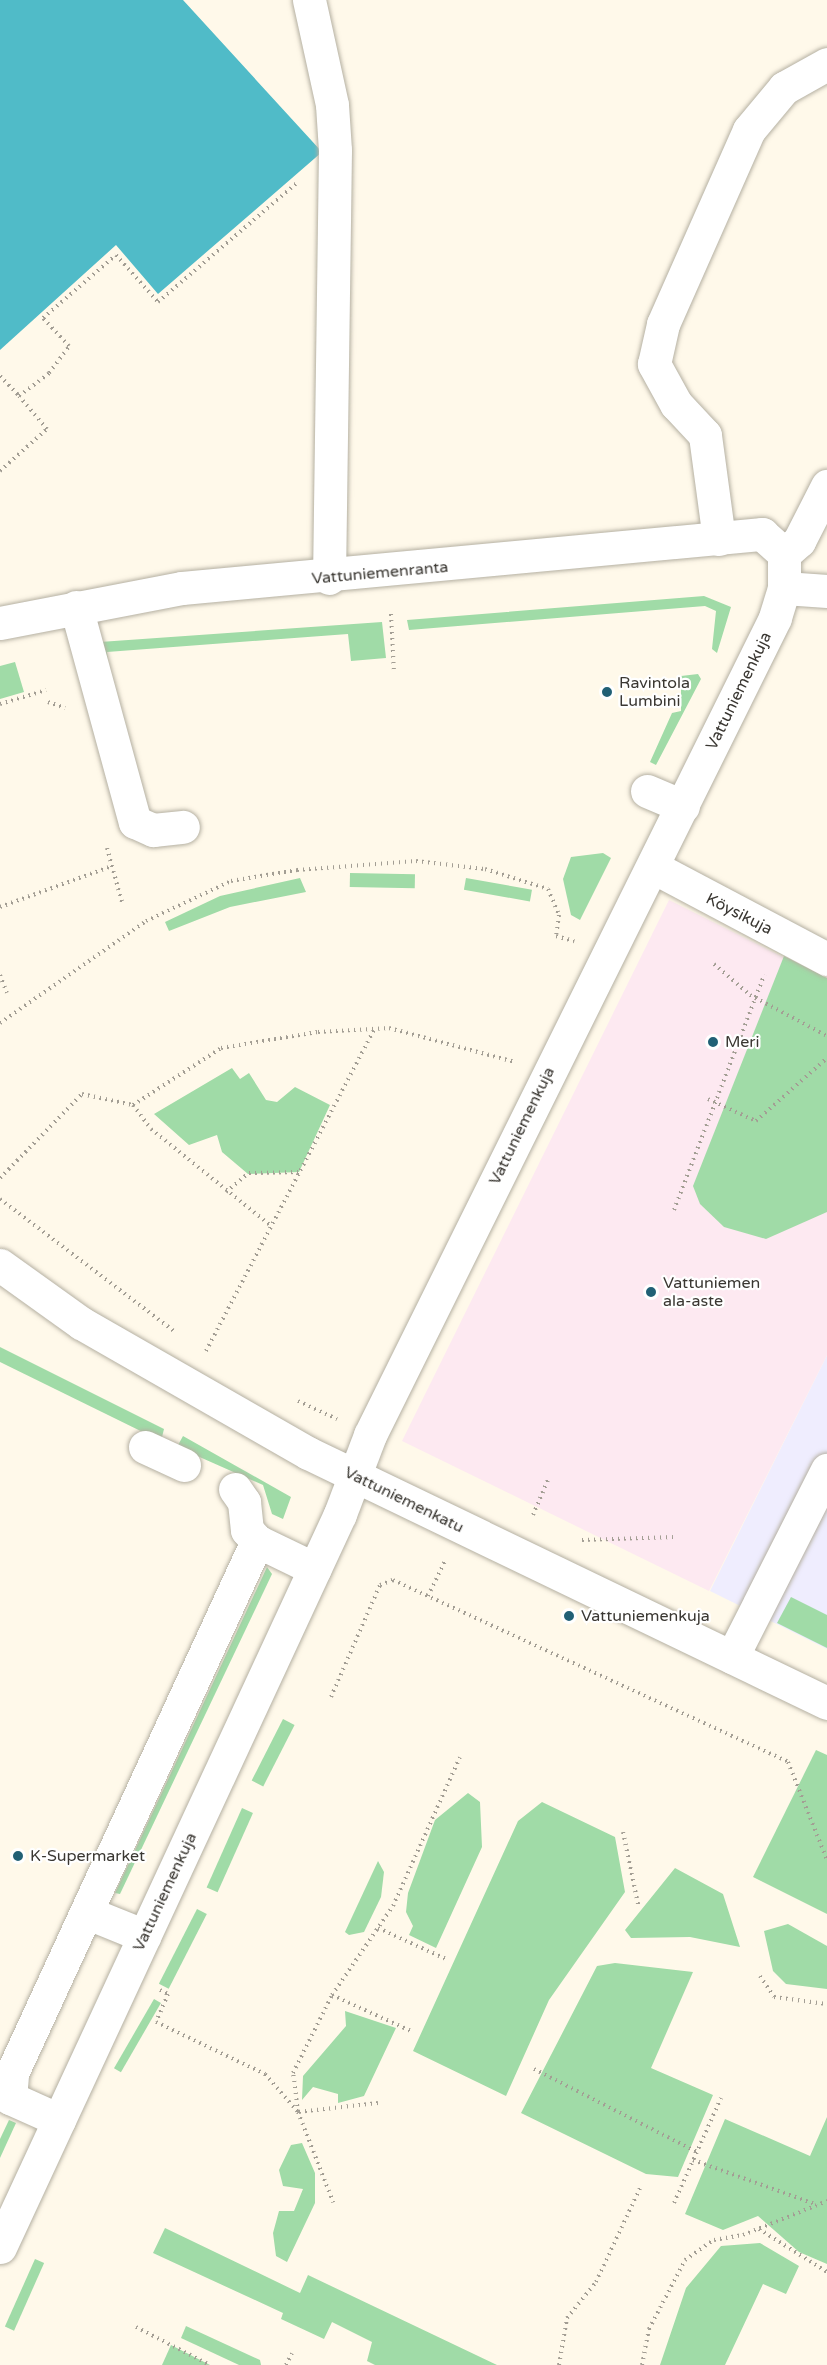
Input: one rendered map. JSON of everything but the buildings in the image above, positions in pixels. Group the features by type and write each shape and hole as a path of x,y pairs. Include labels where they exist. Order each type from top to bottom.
{"street":[{"path":"309,0 333,105 335,150 329,578"},
{"path":"719,539 705,435 676,404 654,364 661,334 749,130 784,88 827,64"},
{"path":"773,544 799,541 827,486"},
{"name":"Vattuniemenranta","path":"0,623 182,588 329,578 719,539 773,544"},
{"name":"Vattuniemenkuja","path":"0,2247 315,1569 353,1476 546,1076 609,956 683,806 784,588 773,544"},
{"path":"784,588 827,591"},
{"path":"76,607 135,822 153,830 183,828"},
{"path":"647,791 683,806"},
{"name":"Köysikuja","path":"652,867 827,959"},
{"name":"Vattuniemenkatu","path":"0,1265 91,1329 353,1476 827,1703"},
{"path":"145,1447 184,1466"},
{"path":"732,1657 827,1470"},
{"path":"235,1489 244,1502 247,1530 257,1541 315,1569"},
{"path":"59,2120 10,2098 12,2073 257,1541"},
{"path":"88,1912 145,1936"}],"path":[{"path":"19,396 49,373 69,346 43,318 116,255 158,302 335,150"},
{"path":"0,376 47,429 0,471"},
{"path":"391,614 394,672"},
{"path":"0,704 46,690"},
{"path":"48,702 68,709"},
{"path":"0,1023 146,921 231,881 297,870 416,861 485,869 548,889 559,915 556,936 609,956"},
{"path":"0,907 112,866"},
{"path":"714,963 754,997 827,1036"},
{"path":"0,975 7,993"},
{"path":"674,1210 764,975"},
{"path":"133,1105 221,1048 374,1029 517,1063 546,1076"},
{"path":"206,1352 374,1029"},
{"path":"708,1099 756,1121 827,1058"},
{"path":"0,1178 82,1094 133,1105 151,1129 226,1192 271,1226"},
{"path":"226,1192 249,1173 299,1172"},
{"path":"0,1199 107,1285 186,1338"},
{"path":"196,1345 210,1355"},
{"path":"288,1397 327,1414"},
{"path":"532,1515 548,1479"},
{"path":"582,1539 673,1537"},
{"path":"428,1596 447,1556"},
{"path":"331,1697 380,1585 393,1580 788,1762 827,1860"},
{"path":"333,2202 297,2112 293,2073 332,1995 378,1928 460,1757"},
{"path":"623,1832 638,1904"},
{"path":"378,1928 446,1959"},
{"path":"760,1976 774,1997 827,2004"},
{"path":"154,1987 168,1994 156,2022 265,2074 297,2112"},
{"path":"332,1995 411,2031"},
{"path":"534,2069 697,2152"},
{"path":"674,2203 721,2098"},
{"path":"297,2112 378,2103"},
{"path":"693,2160 817,2205"},
{"path":"559,2365 567,2318 596,2282 641,2186"},
{"path":"642,2365 649,2329 685,2260 714,2240 759,2229 827,2201"},
{"path":"759,2229 827,2272"},
{"path":"136,2327 210,2365"},
{"path":"286,2365 292,2353"}],"shaded area":[{"name":"Vattuniemen ala-aste","path":"669,900 827,979 827,1355 709,1591 402,1441"},
{"path":"827,1355 827,1649 710,1591"}],"green space":[{"path":"704,596 731,607 717,653 712,649 716,611 705,606 409,630 407,620"},
{"path":"382,622 386,658 351,661 348,634 107,652 109,676 100,642"},
{"path":"15,662 24,692 0,699 0,666"},
{"path":"698,674 701,679 656,765 650,762 672,713 681,711 681,676"},
{"path":"603,853 611,858 580,920 571,915 563,879 571,857"},
{"path":"350,873 415,874 415,888 350,887"},
{"path":"300,878 306,892 230,907 169,931 165,922 220,896"},
{"path":"466,878 532,890 530,901 464,890"},
{"path":"784,956 827,978 827,1212 766,1239 724,1227 700,1204 693,1186"},
{"path":"232,1068 240,1079 249,1073 266,1100 277,1102 295,1087 330,1105 299,1172 248,1174 222,1152 217,1135 189,1145 154,1114"},
{"path":"0,1347 164,1429 161,1441 0,1362"},
{"path":"183,1436 291,1497 283,1519 272,1514 263,1485 177,1447"},
{"path":"267,1567 272,1574 120,1894 115,1893"},
{"path":"791,1597 827,1615 827,1648 777,1623"},
{"path":"283,1719 295,1725 263,1786 252,1780"},
{"path":"816,1750 827,1755 827,1914 753,1877"},
{"path":"468,1793 480,1802 482,1847 436,1948 409,1935 413,1926 406,1912 408,1893 435,1820"},
{"path":"542,1802 615,1837 625,1892 549,2000 506,2096 413,2051 518,1821"},
{"path":"242,1808 253,1813 218,1892 207,1887"},
{"path":"378,1861 384,1872 381,1897 364,1932 349,1935 345,1932"},
{"path":"675,1868 723,1894 740,1947 690,1937 631,1938 625,1930"},
{"path":"197,1909 207,1914 169,1989 159,1984"},
{"path":"788,1924 827,1946 827,1989 786,1984 773,1971 764,1931"},
{"path":"615,1963 693,1972 651,2068 713,2095 678,2177 646,2174 521,2113 597,1966"},
{"path":"154,1999 161,2003 121,2072 114,2068"},
{"path":"345,2011 396,2028 364,2096 338,2103 338,2094 313,2087 302,2100 303,2076 346,2026"},
{"path":"827,2117 827,2264 799,2252 758,2216 723,2230 685,2214 725,2119 810,2156"},
{"path":"9,2120 16,2123 0,2158 0,2139"},
{"path":"302,2143 315,2173 315,2203 287,2262 276,2256 273,2233 279,2211 294,2211 303,2189 283,2186 279,2170 291,2145"},
{"path":"165,2228 300,2293 308,2275 497,2365 375,2365 367,2361 372,2342 332,2322 324,2339 281,2319 283,2313 153,2253"},
{"path":"760,2243 799,2266 786,2294 763,2284 725,2365 660,2365 686,2288 721,2246"},
{"path":"35,2259 44,2263 14,2331 5,2327"},
{"path":"186,2326 260,2360 261,2365 239,2365 181,2338"},
{"path":"171,2345 210,2365 162,2365"}],"water":[{"path":"0,0 183,0 322,152 158,294 116,245 0,350"}],"place":[{"name":"Ravintola Lumbini","path":"607,692"},
{"name":"Meri","path":"713,1042"},
{"name":"Vattuniemen ala-aste","path":"651,1292"},
{"name":"Vattuniemenkuja","path":"569,1616"},
{"name":"K-Supermarket","path":"18,1856"}]}
